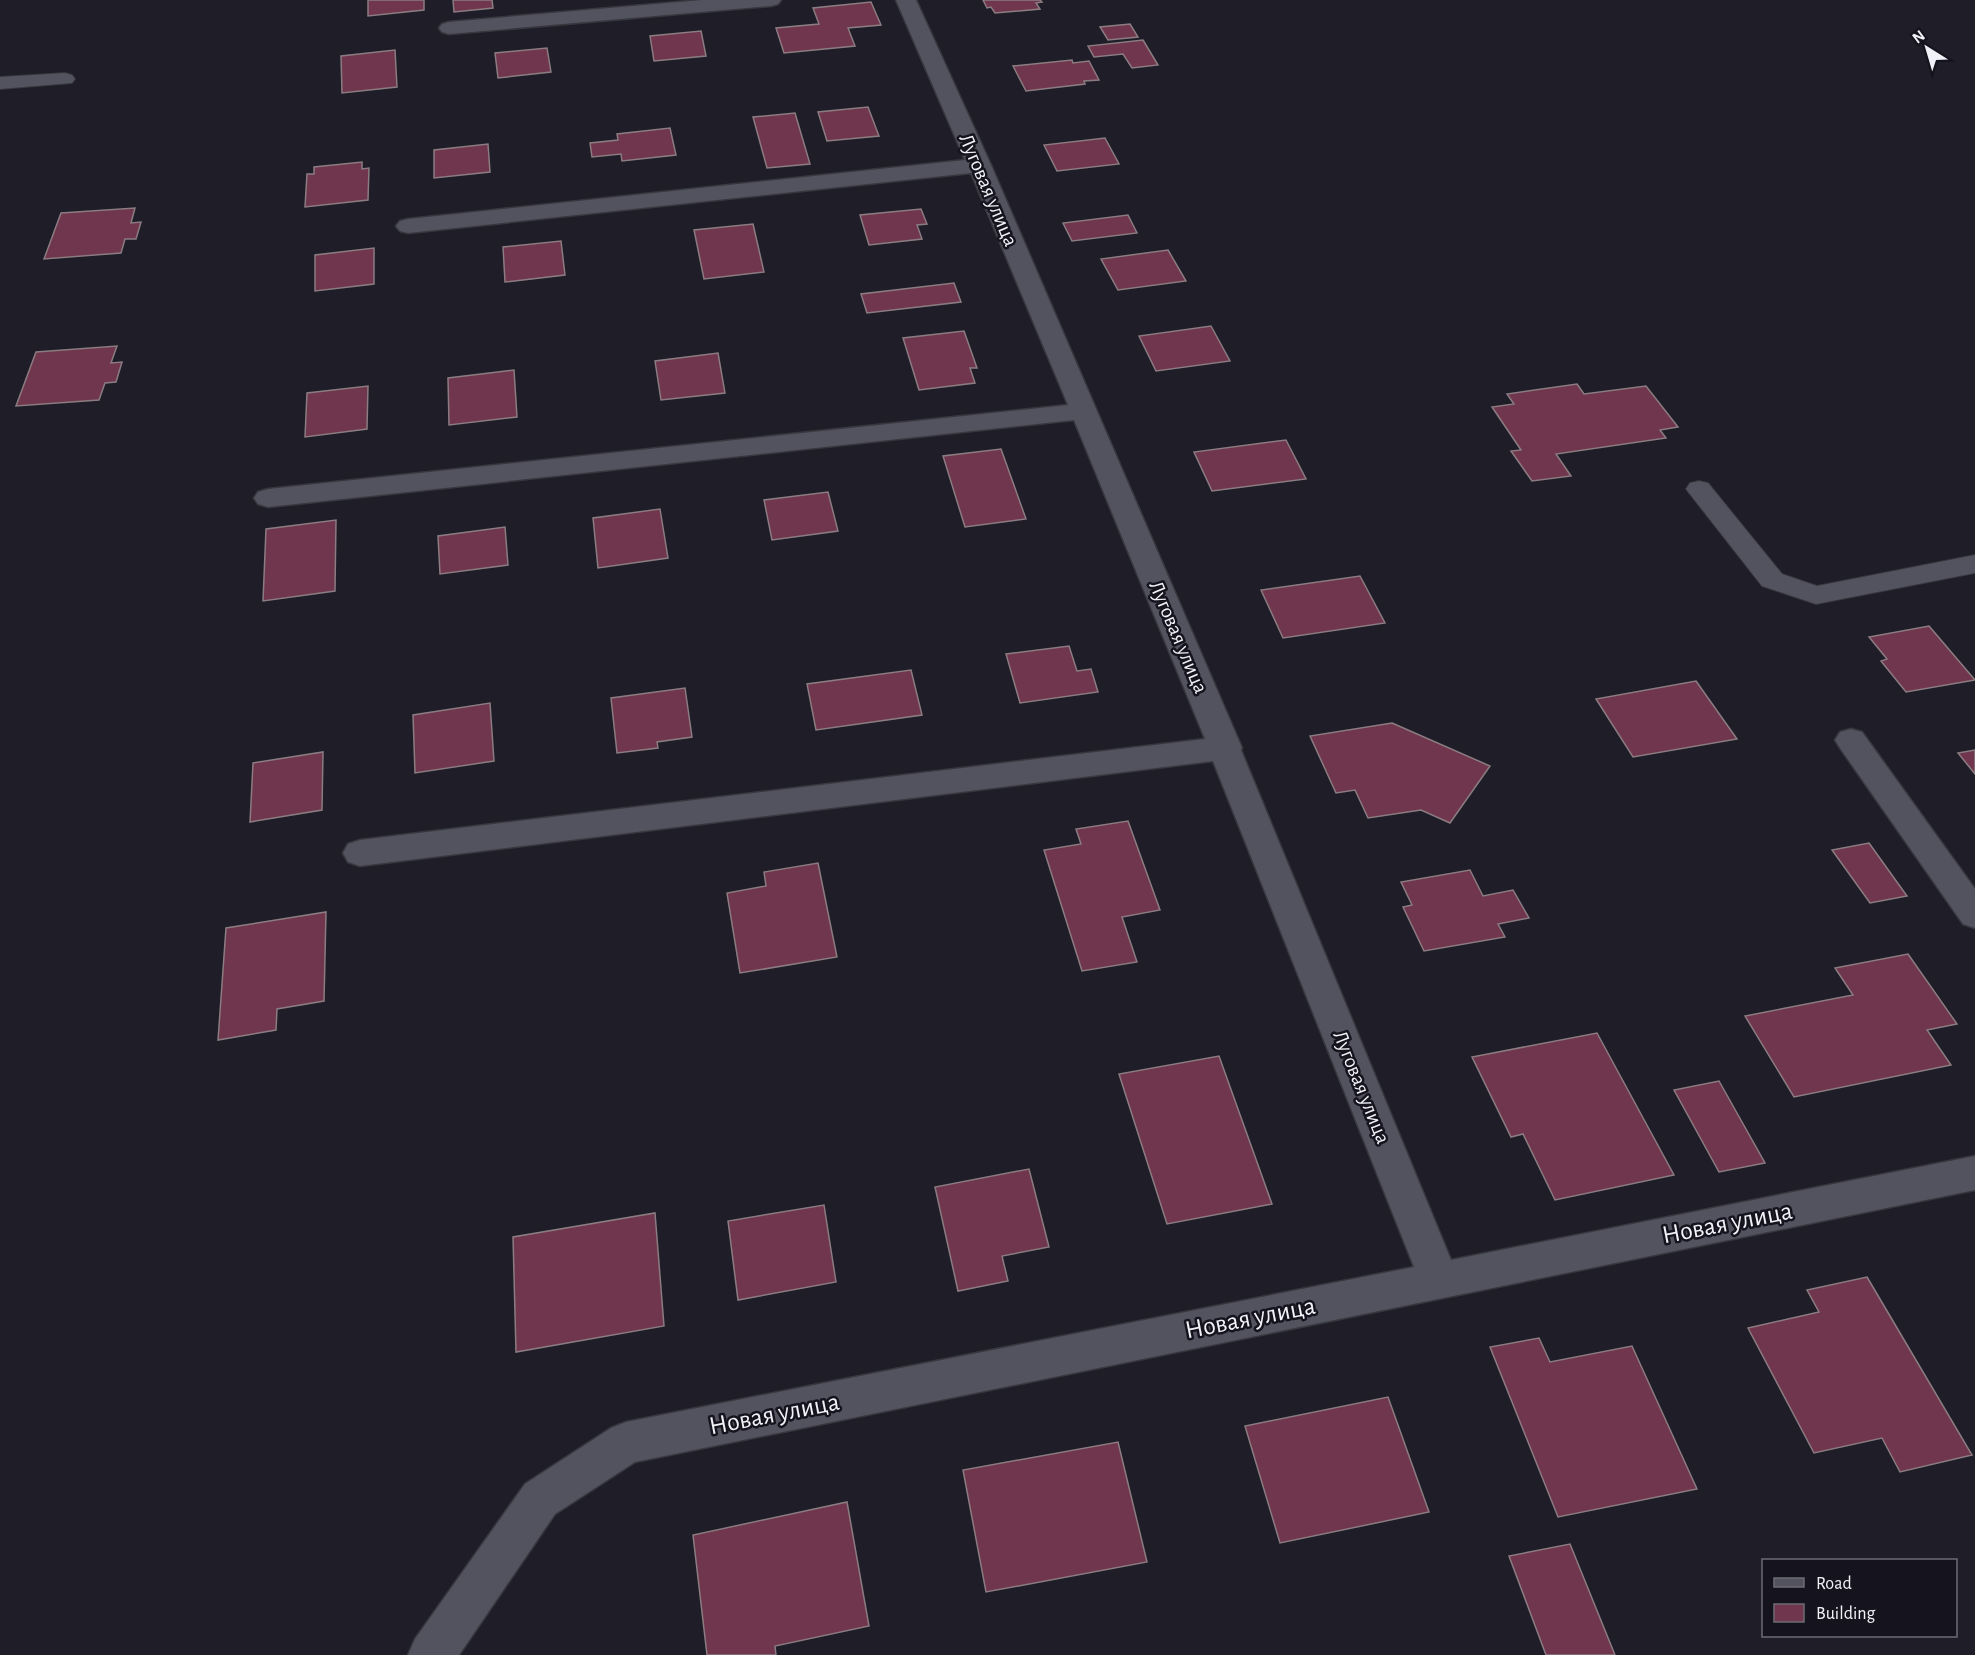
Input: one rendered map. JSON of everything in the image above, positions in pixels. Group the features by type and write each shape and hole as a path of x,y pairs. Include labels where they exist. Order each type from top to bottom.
{"street":[{"path":"449,28 771,0"},
{"name":"Луговая улица","path":"906,0 980,165 1226,748 1439,1280"},
{"path":"408,226 980,165"},
{"path":"268,498 1082,411"},
{"path":"1851,740 1975,915"},
{"path":"360,853 1226,748"},
{"name":"Новая улица","path":"431,1655 540,1499 626,1443 1975,1173"}],"lane":[{"path":"0,84 64,79"},
{"path":"1699,489 1772,580 1816,594 1975,564"}],"building":[{"path":"368,0 424,0 424,10 368,16"},
{"path":"453,0 492,0 493,8 454,12"},
{"path":"983,0 1040,0 1042,2 1036,3 1040,9 995,13 991,7 987,8"},
{"path":"871,2 881,25 848,28 855,46 784,53 776,28 819,24 813,8"},
{"path":"1130,24 1138,37 1108,40 1100,27"},
{"path":"701,31 706,56 654,61 650,36"},
{"path":"1143,40 1158,65 1132,68 1123,54 1094,57 1088,46"},
{"path":"547,48 551,72 498,78 495,53"},
{"path":"395,50 397,87 342,93 341,56"},
{"path":"1072,60 1073,63 1089,61 1099,80 1084,81 1085,84 1026,91 1013,66"},
{"path":"868,107 879,136 827,141 818,112"},
{"path":"795,113 810,164 767,168 753,117"},
{"path":"670,128 676,155 622,161 621,154 592,157 590,143 618,140 617,134"},
{"path":"1105,138 1119,164 1057,171 1044,145"},
{"path":"488,144 490,172 434,178 434,150"},
{"path":"362,162 362,169 369,168 368,200 305,207 307,174 314,174 314,167"},
{"path":"135,208 131,223 141,222 136,239 125,239 121,253 44,259 61,213"},
{"path":"921,209 927,224 917,225 922,239 869,245 860,215"},
{"path":"1128,215 1137,233 1072,241 1063,223"},
{"path":"753,224 764,272 704,279 694,230"},
{"path":"561,241 565,275 505,282 503,247"},
{"path":"374,248 374,284 315,291 315,255"},
{"path":"1168,250 1186,281 1118,290 1101,259"},
{"path":"954,283 961,302 867,313 861,294"},
{"path":"1211,326 1230,361 1156,371 1139,336"},
{"path":"964,331 977,368 970,368 975,383 919,390 903,338"},
{"path":"117,346 111,363 122,362 116,382 105,383 99,400 16,406 36,352"},
{"path":"718,353 725,393 661,400 655,361"},
{"path":"514,370 517,417 449,425 448,378"},
{"path":"1577,384 1584,394 1646,386 1678,427 1660,430 1666,438 1556,454 1571,476 1532,481 1511,451 1521,450 1492,407 1514,404 1507,394"},
{"path":"368,386 367,429 305,437 307,393"},
{"path":"1286,440 1306,479 1212,491 1194,452"},
{"path":"1001,449 1026,519 965,527 943,456"},
{"path":"828,492 838,531 772,540 764,500"},
{"path":"660,509 668,558 598,568 593,518"},
{"path":"336,520 335,591 263,601 266,529"},
{"path":"505,527 508,565 440,574 438,536"},
{"path":"1360,576 1385,623 1283,638 1261,590"},
{"path":"1929,626 1975,680 1906,692 1881,661 1887,659 1869,637"},
{"path":"1069,646 1077,671 1091,669 1098,692 1020,703 1006,654"},
{"path":"911,670 922,715 816,730 807,684"},
{"path":"1696,681 1737,739 1633,757 1596,699"},
{"path":"685,688 692,737 657,742 658,748 617,753 611,698"},
{"path":"490,703 494,761 415,773 413,715"},
{"path":"1392,723 1490,766 1450,823 1421,810 1368,818 1355,790 1336,793 1310,736"},
{"path":"1975,750 1975,774 1958,753"},
{"path":"323,752 322,810 250,822 253,763"},
{"path":"1128,821 1160,910 1122,917 1137,962 1082,971 1044,850 1081,844 1076,829"},
{"path":"1869,843 1907,896 1870,903 1832,850"},
{"path":"818,863 837,957 740,973 727,893 766,886 764,872"},
{"path":"1470,870 1483,896 1513,890 1529,918 1498,924 1505,937 1424,951 1403,907 1412,905 1401,882"},
{"path":"326,912 324,1001 277,1009 276,1030 218,1040 226,928"},
{"path":"1908,954 1957,1024 1927,1030 1951,1065 1794,1097 1745,1016 1853,995 1835,968"},
{"path":"1597,1033 1674,1175 1555,1200 1523,1134 1511,1137 1472,1057"},
{"path":"1219,1056 1272,1204 1167,1224 1119,1074"},
{"path":"1719,1081 1765,1163 1719,1172 1674,1090"},
{"path":"1029,1169 1049,1247 1002,1256 1008,1281 958,1291 935,1187"},
{"path":"824,1205 836,1282 738,1300 728,1221"},
{"path":"655,1213 664,1326 516,1352 513,1237"},
{"path":"1867,1277 1972,1455 1900,1472 1882,1438 1814,1453 1748,1328 1819,1312 1807,1290"},
{"path":"1539,1338 1550,1362 1632,1346 1697,1489 1558,1517 1490,1347"},
{"path":"1388,1397 1429,1512 1280,1543 1245,1426"},
{"path":"1118,1442 1147,1562 986,1592 963,1470"},
{"path":"847,1502 869,1626 775,1646 776,1655 707,1655 693,1535"},
{"path":"1570,1544 1615,1655 1546,1655 1509,1556"}]}
